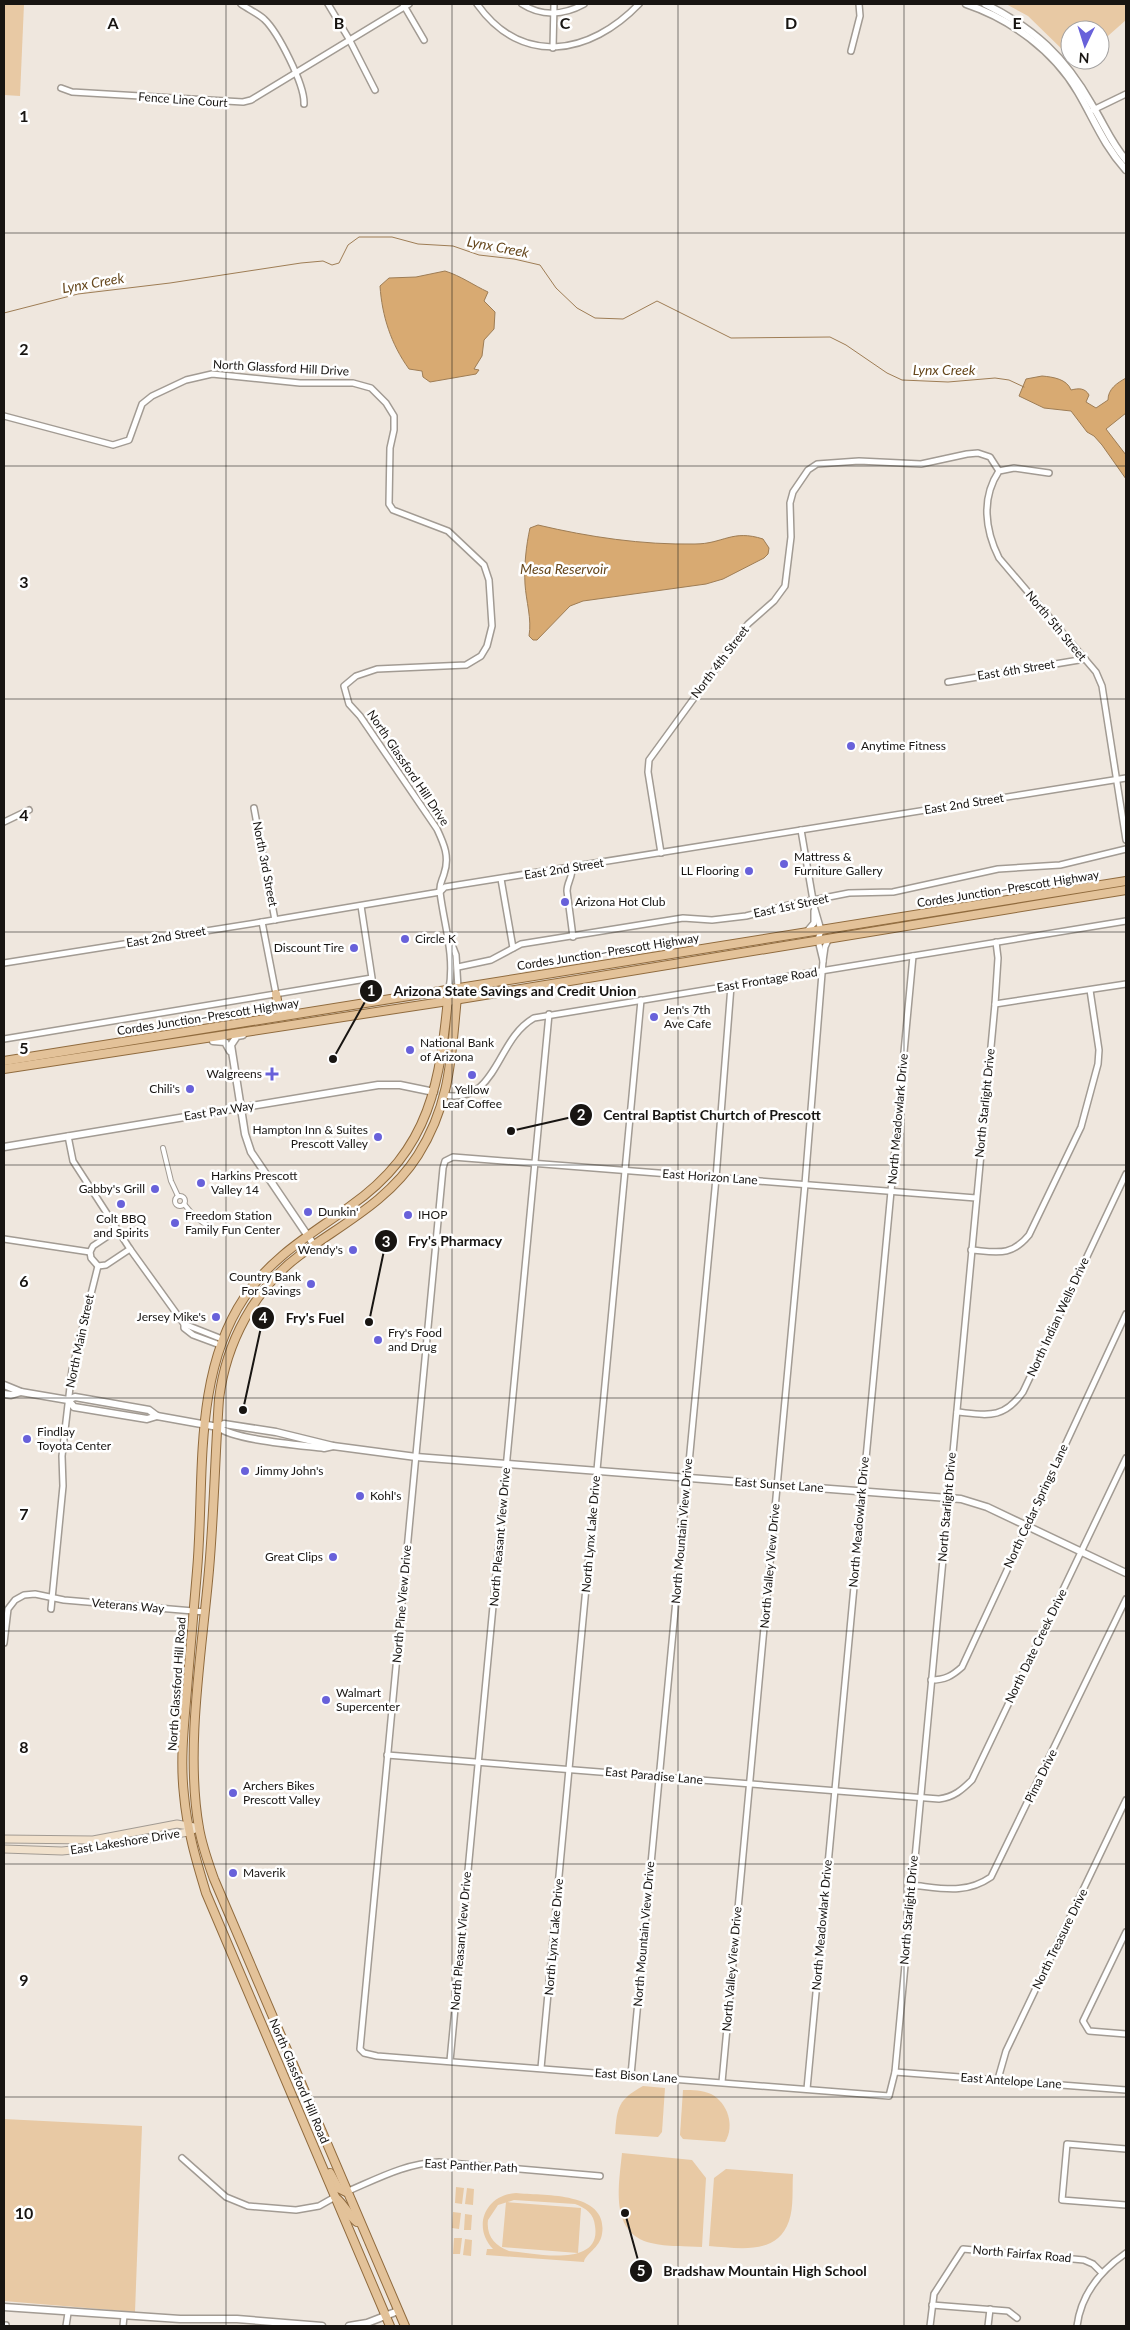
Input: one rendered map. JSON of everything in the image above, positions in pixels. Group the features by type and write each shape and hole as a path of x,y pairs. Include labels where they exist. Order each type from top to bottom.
{"main road":[{"name":"Cordes Junction–Prescott Highway","path":"4,1061 1126,880"},
{"name":"Cordes Junction–Prescott Highway","path":"4,1069 130,1048 448,1001 1126,890"},
{"name":"North Glassford Hill Drive","path":"444,1094 450,1073 458,988"},
{"name":"North Glassford Hill Drive","path":"434,1092 441,1062 449,989"},
{"path":"276,994 278,1006 282,1011 287,1012 339,1003 359,1004"},
{"path":"441,1062 443,1070 440,1086 444,1094"},
{"path":"430,1132 429,1123 436,1104 434,1092"},
{"name":"North Glassford Hill Road","path":"390,2326 206,1892 188,1829 183,1794 182,1746 194,1611 206,1424 211,1376 221,1342 234,1312 272,1263 363,1197 390,1173 407,1152 434,1092"},
{"name":"North Glassford Hill Road","path":"405,2326 346,2192 253,1968 216,1886 199,1827 194,1758 222,1377 231,1349 244,1321 272,1280 314,1245 372,1206 387,1192 418,1155 430,1132 444,1094"},
{"name":"East Lakeshore Drive","path":"4,1849 47,1852 199,1827"},
{"name":"East Lakeshore Drive","path":"4,1839 94,1844"},
{"path":"321,2162 338,2188 346,2192"},
{"path":"335,2197 345,2204 352,2218 360,2224"}],"street":[{"path":"241,4 265,20 297,71 304,96 304,104"},
{"path":"328,4 349,39 375,90"},
{"path":"478,4 488,19 509,36 536,46 553,48 569,46 589,40 618,23 639,4"},
{"path":"522,4 540,12 554,13 574,10 584,4"},
{"path":"553,48 554,4"},
{"path":"851,51 860,16 859,4"},
{"path":"966,4 999,18 1016,28 1044,50 1070,79 1108,137 1126,160"},
{"path":"985,4 1022,24 1050,47 1073,73 1107,147 1126,170"},
{"path":"405,5 424,40"},
{"name":"Fence Line Court","path":"61,88 72,92 236,103 252,100 405,5"},
{"path":"1092,111 1126,94"},
{"name":"North Glassford Hill Drive","path":"4,416 113,445 128,440 142,404 152,396 186,380 212,374 300,383 353,384 371,388 386,403 394,416 394,430 390,448 389,504 393,510 448,531 484,565 489,580 492,626 487,646 481,656 466,665 377,669 356,676 344,686 349,704 365,724 437,829 444,843 447,863 440,883 440,892 449,937 451,971 449,989"},
{"name":"North 4th Street","path":"661,852 648,772 649,760 748,624 781,593 785,586 791,537 790,503 793,492 808,470 817,464 859,461 920,464 978,454 990,457 999,471"},
{"path":"999,471 1014,468 1049,473"},
{"name":"North 5th Street","path":"999,471 988,493 990,540 999,558 1096,672 1102,686 1126,840"},
{"name":"East 6th Street","path":"948,682 1085,659"},
{"name":"East 2nd Street","path":"4,963 361,906 440,892 446,887 1126,778"},
{"name":"North 3rd Street","path":"254,808 275,920"},
{"path":"4,822 29,810"},
{"path":"801,830 814,903 821,930 818,940"},
{"name":"East 1st Street","path":"458,966 491,960 521,944 678,919 712,920 746,916 814,903 849,893 893,892 998,869 1060,864 1126,849"},
{"path":"572,867 572,876 567,884 567,891 573,937"},
{"path":"501,879 513,948"},
{"path":"804,933 813,926 814,903"},
{"path":"4,1039 372,978 361,906"},
{"name":"East Frontage Road","path":"444,1094 465,1096 482,1086 514,1033 523,1024 534,1018 549,1014 1126,921"},
{"name":"North 3rd Street","path":"262,922 276,994"},
{"name":"North Glassford Hill Drive","path":"449,937 454,946 458,966 458,988"},
{"name":"North Valley View Drive","path":"823,961 825,947 829,938"},
{"name":"North Valley View Drive","path":"722,2082 824,971 818,940"},
{"name":"North Starlight Drive","path":"895,2072 911,1885 995,1004 998,958 996,942"},
{"name":"North Meadowlark Drive","path":"807,2089 913,956"},
{"path":"995,1004 1126,984"},
{"name":"North Mountain View Drive","path":"631,2076 716,1178 731,986"},
{"path":"971,1250 1002,1253 1022,1244 1029,1235 1074,1143 1081,1127 1098,1064 1099,1050 1090,990"},
{"name":"North Lynx Lake Drive","path":"541,2068 641,1000"},
{"name":"North Pleasant View Drive","path":"450,2061 549,1014"},
{"path":"286,1025 237,1036 231,1045 231,1053 245,1134 251,1152 314,1245"},
{"path":"130,1048 166,1047 220,1040 225,1042 231,1053"},
{"name":"East Pav Way","path":"4,1147 378,1086 400,1084 434,1092"},
{"path":"68,1136 73,1161 130,1249 184,1324 221,1342"},
{"path":"163,1148 171,1181 178,1196 184,1198 184,1204 195,1217 214,1230"},
{"name":"East Horizon Lane","path":"445,1160 452,1157 976,1198"},
{"name":"North Pine View Drive","path":"360,2049 445,1160"},
{"name":"North Indian Wells Drive","path":"956,1412 996,1414 1006,1410 1023,1392 1126,1174"},
{"path":"178,1196 175,1200 176,1204 180,1206 184,1204"},
{"path":"118,1230 93,1246 90,1252 91,1258 98,1266 106,1265 130,1249"},
{"path":"4,1238 90,1252"},
{"name":"North Main Street","path":"51,1609 63,1486 62,1456 72,1370 98,1266"},
{"name":"North Cedar Springs Lane","path":"931,1680 942,1680 953,1675 962,1667 1126,1314"},
{"path":"4,1386 21,1392"},
{"path":"4,1394 11,1395 21,1392"},
{"name":"East Sunset Lane","path":"21,1392 68,1400 74,1407 147,1419 157,1416 206,1424 218,1426 225,1433 324,1448 333,1446 416,1457 961,1499 988,1507 1126,1573"},
{"name":"North Date Creek Drive","path":"920,1798 950,1798 961,1791 972,1780 1126,1458"},
{"path":"4,1643 8,1609 15,1600 24,1595 52,1596"},
{"name":"Veterans Way","path":"52,1596 64,1600 205,1612"},
{"name":"Pima Drive","path":"911,1885 963,1889 974,1887 991,1877 1126,1599"},
{"name":"East Paradise Lane","path":"387,1755 920,1798"},
{"name":"North Treasure Drive","path":"998,2079 1006,2050 1126,1800"},
{"path":"1126,1932 1084,2021 1089,2031 1126,2034"},
{"name":"East Bison Lane","path":"360,2049 364,2053 377,2056 889,2096 894,2086 895,2072"},
{"name":"East Antelope Lane","path":"895,2072 1126,2090"},
{"path":"1126,2149 1067,2144 1062,2200 1126,2205"},
{"path":"182,2158 226,2197 248,2206 275,2210 303,2209 319,2206 335,2197"},
{"name":"East Panther Path","path":"346,2192 407,2166 421,2163 439,2162 600,2176"},
{"name":"North Fairfax Road","path":"930,2326 934,2294 964,2249 1084,2260 1093,2264 1102,2273"},
{"path":"1078,2326 1079,2314 1087,2295 1102,2273 1126,2253"},
{"path":"932,2305 1008,2310 1017,2318"},
{"path":"4,2308 124,2316 180,2323 322,2326"},
{"path":"988,2326 990,2309"},
{"path":"349,2326 367,2323 398,2311"},
{"path":"66,2326 68,2313"},
{"path":"123,2326 124,2316"}],"shaded area":[{"path":"4,4 24,4 20,96 4,95"},
{"path":"1006,4 1126,4 1126,20 1110,34 1110,20 1060,20 1060,47 1028,16"},
{"path":"643,2086 665,2088 662,2132 658,2137 615,2134 620,2105 628,2096"},
{"path":"683,2090 697,2090 711,2094 722,2103 726,2109 729,2122 728,2136 725,2142 683,2139 680,2135"},
{"path":"4,2119 142,2126 135,2312 4,2301"},
{"path":"622,2153 692,2160 706,2178 702,2247 670,2246 651,2243 638,2238 628,2229 620,2206 619,2179"},
{"path":"726,2169 793,2174 791,2216 783,2232 776,2240 766,2245 744,2248 709,2246 714,2178"},
{"path":"456,2187 464,2188 462,2204 455,2203"},
{"path":"467,2188 474,2189 473,2205 465,2204"},
{"path":"516,2193 557,2196 572,2198 585,2203 595,2210 601,2220 601,2239 584,2262 486,2255 487,2249 493,2249 483,2231 485,2214 496,2200 505,2195","holes":["514,2200 575,2204 589,2212 595,2226 594,2240 588,2248 577,2253 548,2255 509,2251 496,2243 488,2231 488,2220 498,2205"]},
{"path":"506,2202 581,2208 578,2253 502,2247"},
{"path":"453,2212 461,2213 459,2229 452,2228"},
{"path":"465,2214 472,2215 471,2230 464,2230"},
{"path":"454,2238 462,2238 460,2254 453,2254"},
{"path":"465,2239 472,2240 471,2256 463,2255"}],"water":[{"path":"445,271 488,292 484,301 495,312 494,329 484,340 482,356 474,369 479,370 476,374 430,382 423,377 422,371 409,369 397,350 385,319 380,286 389,278 416,277"},
{"path":"1042,376 1063,381 1071,390 1084,390 1089,395 1086,402 1096,408 1108,400 1111,390 1116,384 1126,378 1126,413 1106,429 1126,455 1126,479 1102,445 1094,436 1087,432 1071,411 1044,408 1019,396 1026,379"},
{"name":"Mesa Reservoir","path":"538,525 596,537 635,542 695,544 713,542 735,536 752,536 763,539 769,548 768,554 764,558 723,579 706,584 583,601 570,606 537,640 533,640 529,636 530,623 525,584 525,563 530,528"}],"waterway":[{"name":"Lynx Creek","path":"4,313 78,294 170,283 301,263 323,261 332,265 339,263 348,245 359,237 392,237 418,244 453,246 479,255 514,259 540,265 556,288 577,308 595,318 623,319 657,301 731,338 830,337 846,345 887,373 902,380 948,382 995,378 1009,380 1024,387"}],"place":[{"name":"Anytime Fitness","path":"851,746"},
{"name":"Mattress & Furniture Gallery","path":"784,864"},
{"name":"LL Flooring","path":"749,871"},
{"name":"Arizona Hot Club","path":"565,902"},
{"name":"Circle K","path":"405,939"},
{"name":"Discount Tire","path":"354,948"},
{"name":"Jen's 7th Ave Cafe","path":"654,1017"},
{"name":"National Bank of Arizona","path":"410,1050"},
{"name":"Arizona State Savings and Credit Union","path":"333,1059"},
{"name":"Walgreens","path":"272,1074"},
{"name":"Yellow Leaf Coffee","path":"472,1075"},
{"name":"Chili's","path":"190,1089"},
{"name":"Central Baptist Churtch of Prescott","path":"511,1131"},
{"name":"Hampton Inn & Suites Prescott Valley","path":"378,1137"},
{"name":"Harkins Prescott Valley 14","path":"201,1183"},
{"name":"Gabby's Grill","path":"155,1189"},
{"name":"Colt BBQ and Spirits","path":"121,1204"},
{"name":"Dunkin'","path":"308,1212"},
{"name":"IHOP","path":"408,1215"},
{"name":"Freedom Station Family Fun Center","path":"175,1223"},
{"name":"Wendy's","path":"353,1250"},
{"name":"Country Bank For Savings","path":"311,1284"},
{"name":"Jersey Mike's","path":"216,1317"},
{"name":"Fry's Pharmacy","path":"369,1322"},
{"name":"Fry's Food and Drug","path":"378,1340"},
{"name":"Fry's Fuel","path":"243,1410"},
{"name":"Findlay Toyota Center","path":"27,1439"},
{"name":"Jimmy John's","path":"245,1471"},
{"name":"Kohl's","path":"360,1496"},
{"name":"Great Clips","path":"333,1557"},
{"name":"Walmart Supercenter","path":"326,1700"},
{"name":"Archers Bikes Prescott Valley","path":"233,1793"},
{"name":"Maverik","path":"233,1873"},
{"name":"Bradshaw Mountain High School","path":"625,2213"}]}
